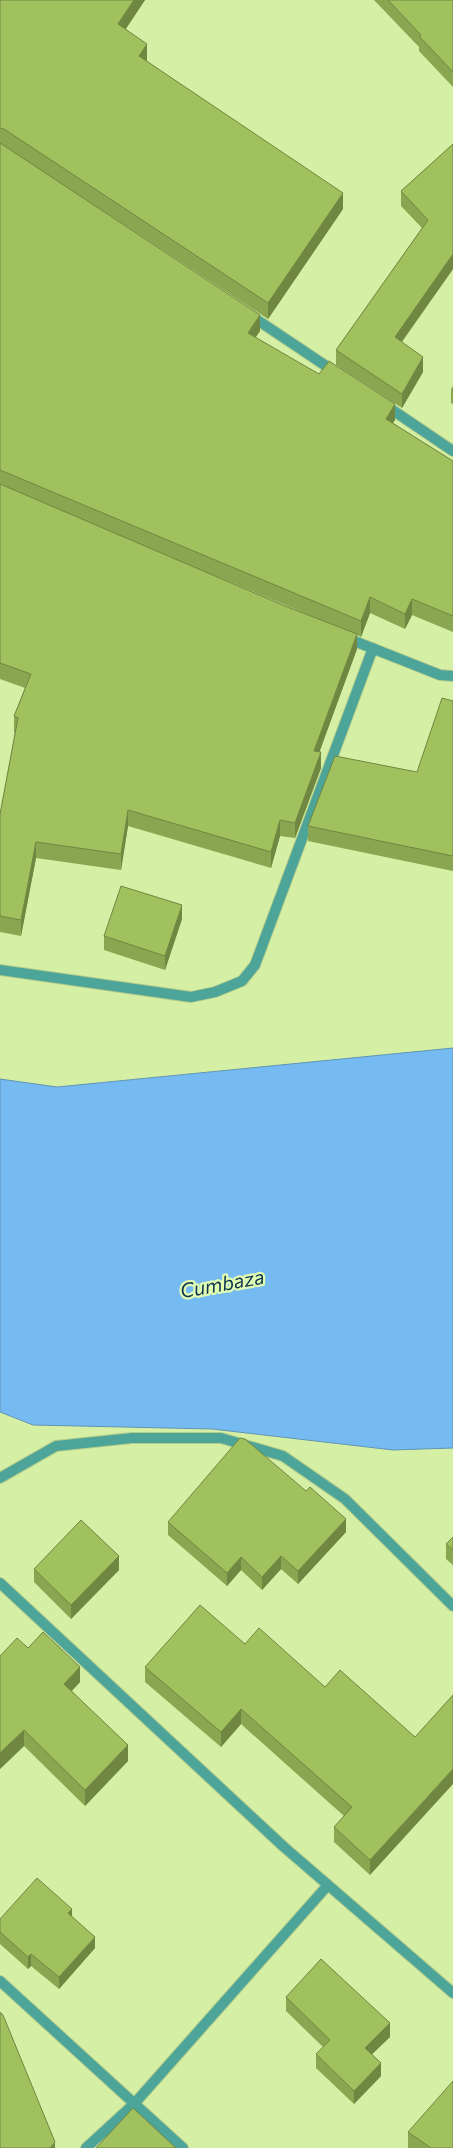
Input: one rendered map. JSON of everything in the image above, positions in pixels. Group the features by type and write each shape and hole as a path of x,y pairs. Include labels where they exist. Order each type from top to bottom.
{"street":[{"path":"237,307 345,379"},
{"path":"378,401 453,451"},
{"path":"330,632 440,675 453,676"},
{"path":"0,970 191,997 215,992 242,980 255,965 372,648"},
{"path":"0,1478 56,1446 132,1438 221,1438 283,1456 345,1498 453,1606"},
{"path":"0,1583 284,1847 453,1993"},
{"path":"86,2148 134,2104 328,1885"},
{"path":"0,1981 183,2148"}],"water":[{"name":"Cumbaza","path":"453,1048 453,1448 393,1450 212,1429 33,1425 0,1412 0,1079 57,1087"}],"building":[{"path":"0,0 134,0 118,24 147,44 139,56 343,193 268,303 0,128"},
{"path":"388,0 453,0 453,72 419,36 421,35"},
{"path":"0,143 260,315 248,333 319,374 329,361 395,404 386,419 453,461 453,616 412,599 405,614 370,597 361,621 0,470"},
{"path":"453,144 453,254 395,337 423,357 402,394 336,350 428,220 401,191"},
{"path":"0,484 285,606 357,634 314,751 321,752 295,823 280,820 271,852 128,810 121,854 36,842 21,920 0,916 0,814 18,718 14,716 31,674 0,663"},
{"path":"442,698 453,701 453,856 308,826 335,756 417,772"},
{"path":"121,886 182,905 165,956 104,936"},
{"path":"240,1438 245,1439 306,1491 310,1487 346,1519 298,1571 281,1556 262,1577 241,1557 227,1573 168,1522"},
{"path":"81,1520 119,1556 71,1605 34,1569"},
{"path":"453,1537 453,1550 446,1544"},
{"path":"200,1605 245,1644 259,1628 325,1687 340,1670 415,1737 453,1695 453,1769 370,1860 334,1827 352,1807 241,1709 221,1732 145,1667"},
{"path":"43,1632 80,1667 64,1684 128,1745 85,1790 24,1730 0,1753 0,1656 17,1638 28,1648"},
{"path":"37,1878 72,1909 68,1913 95,1937 59,1977 31,1954 28,1957 0,1932 0,1919"},
{"path":"321,1959 390,2023 365,2048 381,2063 354,2091 316,2054 330,2040 286,1997"},
{"path":"0,2012 3,2015 55,2142 50,2148 0,2148"},
{"path":"453,2081 453,2148 431,2148 408,2132"},
{"path":"133,2108 176,2148 96,2148"}]}
